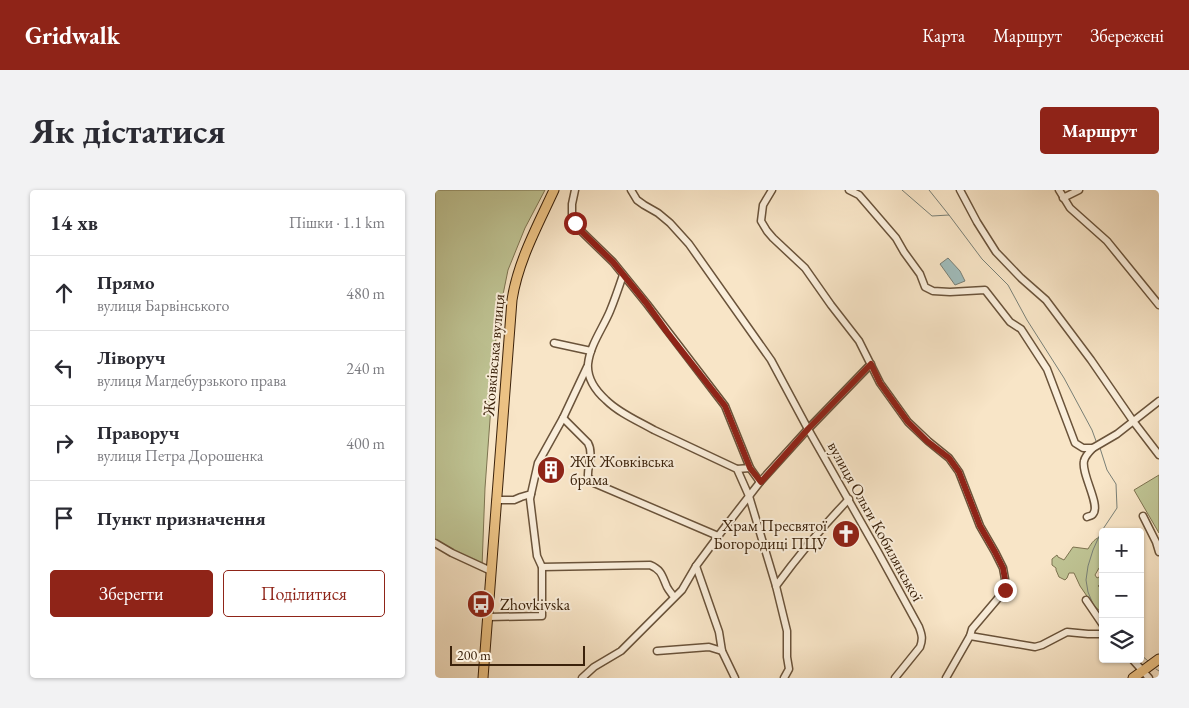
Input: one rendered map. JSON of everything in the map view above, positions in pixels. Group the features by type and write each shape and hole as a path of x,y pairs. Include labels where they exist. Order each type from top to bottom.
{"highway":[{"name":"Жовківська вулиця","path":"483,678 509,318 516,279 527,248 555,190"},
{"path":"1133,678 1146,674 1159,659"}],"street":[{"path":"575,190 572,204 572,215 575,223 613,262 725,406 750,468 761,482"},
{"name":"вулиця Ольги Кобилянської","path":"631,190 637,200 671,223 689,244 771,360 919,627 922,636 920,647 895,678"},
{"path":"772,190 763,205 761,221 767,231 805,268 859,341 880,383 908,422 927,441 949,458 959,472 980,526 1003,568 1005,590 972,629 970,636 946,678"},
{"path":"849,190 859,195 896,238 903,252 920,274 925,286 933,291 985,290 1011,322 1021,328 1047,369 1075,443 1083,448 1093,448"},
{"path":"960,190 996,252 1046,300 1159,455"},
{"path":"1059,190 1070,208 1107,241 1159,305"},
{"path":"1063,198 1079,190"},
{"path":"488,617 542,616 542,567 537,556 530,499 538,463 563,418 588,366 591,351 610,311 623,275"},
{"path":"554,343 591,351"},
{"path":"582,678 594,667 621,650 681,590 696,566 749,496 808,429 871,364"},
{"path":"588,366 589,376 593,384 606,401 617,410 737,469 750,468"},
{"path":"1087,517 1095,513 1095,509 1094,499 1083,466 1086,456 1093,448 1117,434 1159,402"},
{"path":"563,418 591,448 587,477 594,483 718,536"},
{"path":"737,469 749,496 776,586 787,631 789,669 784,678"},
{"path":"496,500 514,500 531,494"},
{"path":"776,586 830,518 849,499"},
{"path":"1143,516 1159,552"},
{"path":"435,543 491,571"},
{"path":"542,567 650,565 661,573 674,597"},
{"path":"696,566 719,632 722,651 735,678"},
{"path":"1086,600 1099,619"},
{"path":"970,636 1035,647 1067,632 1099,634"},
{"path":"657,652 709,647 722,651"},
{"path":"1136,663 1146,674"}],"green space":[{"path":"435,190 545,190 525,228 508,270 497,324 485,488 482,567 435,540"},
{"path":"1159,475 1159,533 1134,490"},
{"path":"1098,538 1099,568 1095,575 1097,578 1099,577 1099,610 1093,605 1080,586 1074,573 1069,573 1065,580 1059,577 1056,568 1052,565 1052,559 1057,555 1064,560 1073,547 1088,549"}],"water":[{"path":"948,258 960,271 965,281 955,285 940,264"}],"waterway":[{"path":"902,190 932,216 949,215 982,259 1008,285 1027,320 1064,378 1096,441"},
{"path":"929,190 949,215"},
{"path":"1099,612 1088,592 1086,580 1088,566 1101,532 1117,508 1116,484 1107,470 1100,448"},
{"path":"1144,658 1148,661"}],"place":[{"name":"ЖК Жовківська брама","path":"551,470"},
{"name":"Храм Пресвятої Богородиці ПЦУ","path":"846,534"},
{"name":"Zhovkivska","path":"481,604"}],"route":[{"path":"575,223 613,262 725,406 750,468 761,482 808,429 871,364 880,383 908,422 927,441 949,458 959,472 980,526 1003,568 1005,590"}]}
